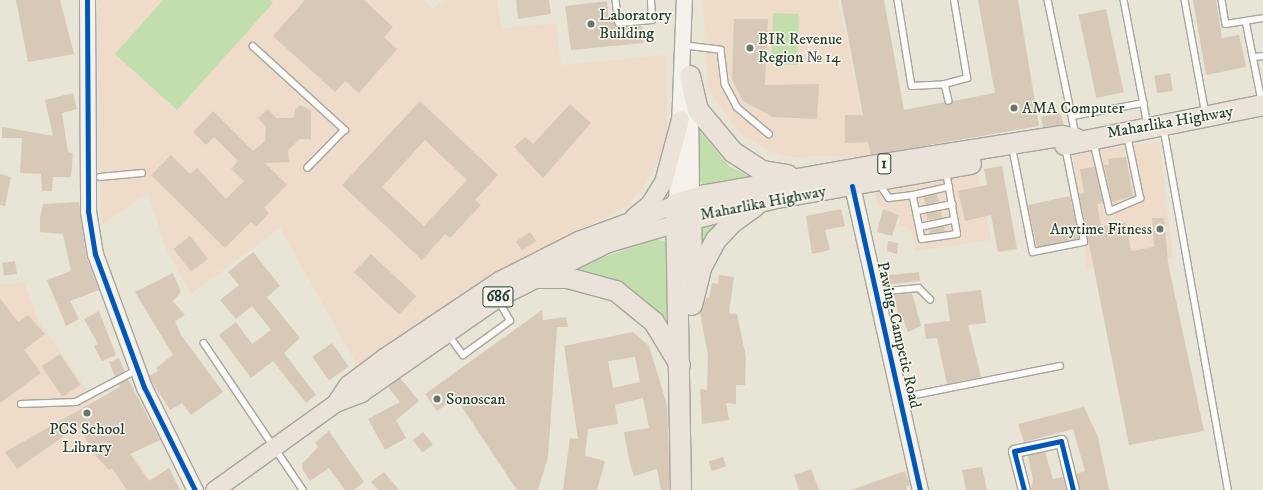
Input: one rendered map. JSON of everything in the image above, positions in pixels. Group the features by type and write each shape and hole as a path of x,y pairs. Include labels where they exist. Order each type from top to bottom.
{"highway":[{"path":"690,76 698,110 736,155 762,171 804,177"},
{"name":"Maharlika Highway","path":"684,211 772,199 878,181 947,178 1014,155 1078,140 1263,105"},
{"name":"Maharlika Highway","path":"684,211 804,177 959,149 1062,136 1078,140"},
{"name":"1","path":"692,305 701,268 716,240 751,208 772,199"},
{"name":"Maharlika Highway","path":"684,211 692,305 690,490"},
{"path":"681,490 681,368 684,211"},
{"name":"686","path":"535,278 568,278 616,291 654,322 681,368"}],"main road":[{"name":"686","path":"626,222 649,204 663,182 680,119"},
{"name":"686","path":"335,403 348,384 482,290 536,259 626,222 684,211"},
{"name":"686","path":"214,490 276,447 335,403 361,393 446,331 497,298 608,243 684,211"}],"street":[{"path":"87,0 88,211 95,254 138,370 195,490"},
{"name":"686","path":"684,211 690,76 690,18 685,7"},
{"name":"686","path":"684,211 680,119 681,17 685,7"},
{"name":"Pawing-Campetic Road","path":"852,186 920,490"},
{"path":"1024,490 1014,451 1061,441 1073,490"}],"lane":[{"path":"616,0 618,23 652,20 651,0"},
{"path":"898,0 911,86 945,84 967,78 954,0"},
{"path":"1014,155 1033,252 1084,242 1078,140 1048,0"},
{"path":"1124,0 1144,103 1156,126 1228,490"},
{"path":"1185,0 1207,116"},
{"path":"1222,0 1226,24 1263,18"},
{"path":"1246,21 1263,105"},
{"path":"253,46 345,130 308,168"},
{"path":"690,46 721,50 725,84 737,107 769,134"},
{"path":"1254,57 1263,56"},
{"path":"945,84 949,101"},
{"path":"1073,116 1144,103"},
{"path":"1078,140 1110,211 1140,198 1126,130"},
{"path":"100,177 142,172"},
{"path":"878,181 889,198 913,195 947,178 957,234 922,239 913,195"},
{"path":"917,211 952,204"},
{"path":"920,227 954,220"},
{"path":"876,292 919,288 930,299"},
{"path":"446,331 463,355 510,321 497,298"},
{"path":"204,343 276,447 303,490"},
{"path":"900,398 1060,366"},
{"path":"21,404 76,402 138,370"}],"shaded area":[{"path":"97,0 422,0 433,9 443,0 497,0 502,29 556,23 561,65 666,55 667,144 646,184 625,207 486,278 359,368 280,228 191,294 165,246 148,193 101,225"},
{"path":"703,0 838,0 871,156 789,157 771,152 739,132 708,89"},
{"path":"1159,142 1173,258 1087,269 1073,153"},
{"path":"977,170 991,240 915,251 912,231 899,224 900,214 877,206 874,187"},
{"path":"25,283 35,314 47,333 158,490 0,490 0,284"}],"green space":[{"path":"163,0 270,0 273,3 177,110 115,54"},
{"path":"773,13 799,14 797,65 771,64"},
{"path":"699,130 729,166 756,180 707,188 702,184 698,176"},
{"path":"731,211 700,253 699,219"},
{"path":"655,239 668,242 672,330 578,275 573,268"}],"building":[{"path":"16,0 60,0 74,54 28,62"},
{"path":"305,0 364,0 393,27 384,37 397,49 359,93 345,81 335,92 273,36"},
{"path":"516,0 549,0 551,14 518,19"},
{"path":"841,0 884,0 904,110 945,102 950,105 953,101 995,93 978,0 1018,0 1039,126 871,155 868,142 845,143 845,115 863,115"},
{"path":"1193,0 1216,0 1222,38 1239,35 1246,67 1206,75"},
{"name":"Laboratory Building","path":"607,1 609,17 614,16 615,28 642,26 644,43 571,50 565,6"},
{"path":"1106,9 1124,92 1096,98 1079,15"},
{"name":"BIR Revenue Region № 14","path":"734,19 768,19 765,85 819,84 817,119 773,117 743,101 732,80"},
{"path":"1170,73 1173,91 1157,93 1154,76"},
{"path":"73,93 77,109 62,113 68,152 73,153 71,177 53,177 52,191 42,191 41,174 20,173 22,138 2,138 2,127 53,136 45,100"},
{"path":"420,101 498,175 475,200 481,205 450,238 445,234 422,260 342,185","holes":["425,140 467,180 424,226 382,187"]},
{"path":"570,104 591,123 543,178 514,147 525,137 533,144"},
{"path":"300,105 311,110 311,139 300,139 288,150 289,162 265,163 287,185 264,208 269,213 256,227 251,222 225,248 151,175 171,155 190,174 197,168 226,199 244,181 231,169 238,161 214,137 206,145 193,132 213,111 253,151 265,141 266,127 258,118 268,109 276,118 294,118 295,109"},
{"path":"1060,113 1064,125 1043,127 1041,117"},
{"path":"1126,157 1133,196 1112,202 1104,165 1109,165 1108,159"},
{"path":"1002,166 1017,249 998,252 991,215 965,221 958,191 987,185 984,169"},
{"path":"1095,167 1104,203 1097,204 1101,226 1126,223 1131,251 1154,247 1152,218 1164,218 1168,263 1204,431 1129,445 1079,194 1084,193 1080,169"},
{"path":"0,174 11,177 5,206 0,205"},
{"path":"937,194 939,202 925,205 923,197"},
{"path":"1070,196 1079,239 1037,248 1028,205"},
{"path":"79,202 86,256 99,290 70,301 79,319 66,326 47,280 71,271 63,234 40,232 40,218 43,204"},
{"path":"841,209 845,226 825,230 830,250 812,254 806,216"},
{"path":"883,209 899,215 892,236 877,232"},
{"path":"941,211 942,218 927,220 926,213"},
{"path":"944,226 945,231 930,234 929,229"},
{"path":"530,232 536,241 522,251 516,242"},
{"path":"190,236 208,259 191,272 173,249"},
{"path":"888,241 898,243 897,254 887,251"},
{"path":"253,252 280,286 267,297 300,338 284,353 316,395 306,403 273,361 251,378 219,335 236,322 252,344 271,330 252,306 236,319 220,300 239,285 228,272"},
{"path":"371,254 416,296 399,315 354,272"},
{"path":"15,261 17,274 4,276 2,263"},
{"path":"919,272 920,281 889,284 888,275"},
{"path":"173,273 181,292 173,301 185,315 175,321 181,335 223,392 191,415 182,403 170,410 149,376 158,371 156,368 173,355 135,292"},
{"path":"719,275 734,277 729,313 737,314 746,357 745,385 736,385 736,404 726,403 729,420 702,424 700,389 707,390 708,355 700,313 706,298 709,298 712,283 718,284"},
{"path":"981,290 986,323 968,325 981,377 947,384 937,338 926,339 924,324 950,321 946,294"},
{"path":"912,293 921,326 908,332 902,316 899,317 894,295"},
{"path":"0,298 18,322 28,315 45,334 24,350 41,373 0,403"},
{"path":"542,310 543,320 566,317 568,327 557,327 548,457 538,490 517,490 456,398 437,411 425,394"},
{"path":"99,311 116,355 102,361 94,346 98,344 84,319"},
{"path":"633,332 649,346 667,405 670,490 661,490 657,469 634,476 630,464 624,432 649,428 643,398 615,405 618,424 588,429 585,456 605,461 597,490 563,490 570,438 578,439 564,346","holes":["635,357 640,382 613,388 608,361"]},
{"path":"332,343 349,367 329,381 312,357"},
{"path":"60,354 81,385 62,397 42,366"},
{"path":"119,358 125,372 115,376 109,362"},
{"path":"400,378 419,401 396,420 406,438 385,450 368,419 400,402 388,387"},
{"path":"128,379 160,440 130,454 149,481 169,468 180,490 127,490 112,468 109,470 96,456 78,426 17,469 5,452 120,387 119,384"},
{"path":"1084,407 1098,437 1109,490 1080,490 1076,474 1085,471 1073,429 1024,442 1018,424"},
{"path":"329,431 364,482 354,490 345,490 329,468 310,481 303,470 302,464 318,447 315,443"},
{"path":"423,432 433,445 423,453 413,440"},
{"path":"1045,452 1053,479 1063,477 1066,490 1031,490 1033,480 1028,455"},
{"path":"723,457 726,467 712,471 709,461"},
{"path":"982,467 987,490 966,490 962,470"},
{"path":"811,469 819,490 799,490 794,475"},
{"path":"905,471 910,485 906,486 907,490 851,490"},
{"path":"384,472 399,490 378,490 371,482"}],"cycle path":[{"path":"87,0 88,211 95,254 144,387 195,490"},
{"path":"852,186 920,490"},
{"path":"1024,490 1014,451 1061,441 1073,490"}],"place":[{"name":"Laboratory Building","path":"591,24"},
{"name":"BIR Revenue Region № 14","path":"750,48"},
{"name":"AMA Computer","path":"1014,108"},
{"name":"Anytime Fitness","path":"1160,229"},
{"name":"Sonoscan","path":"437,399"},
{"name":"PCS School Library","path":"87,413"}]}
